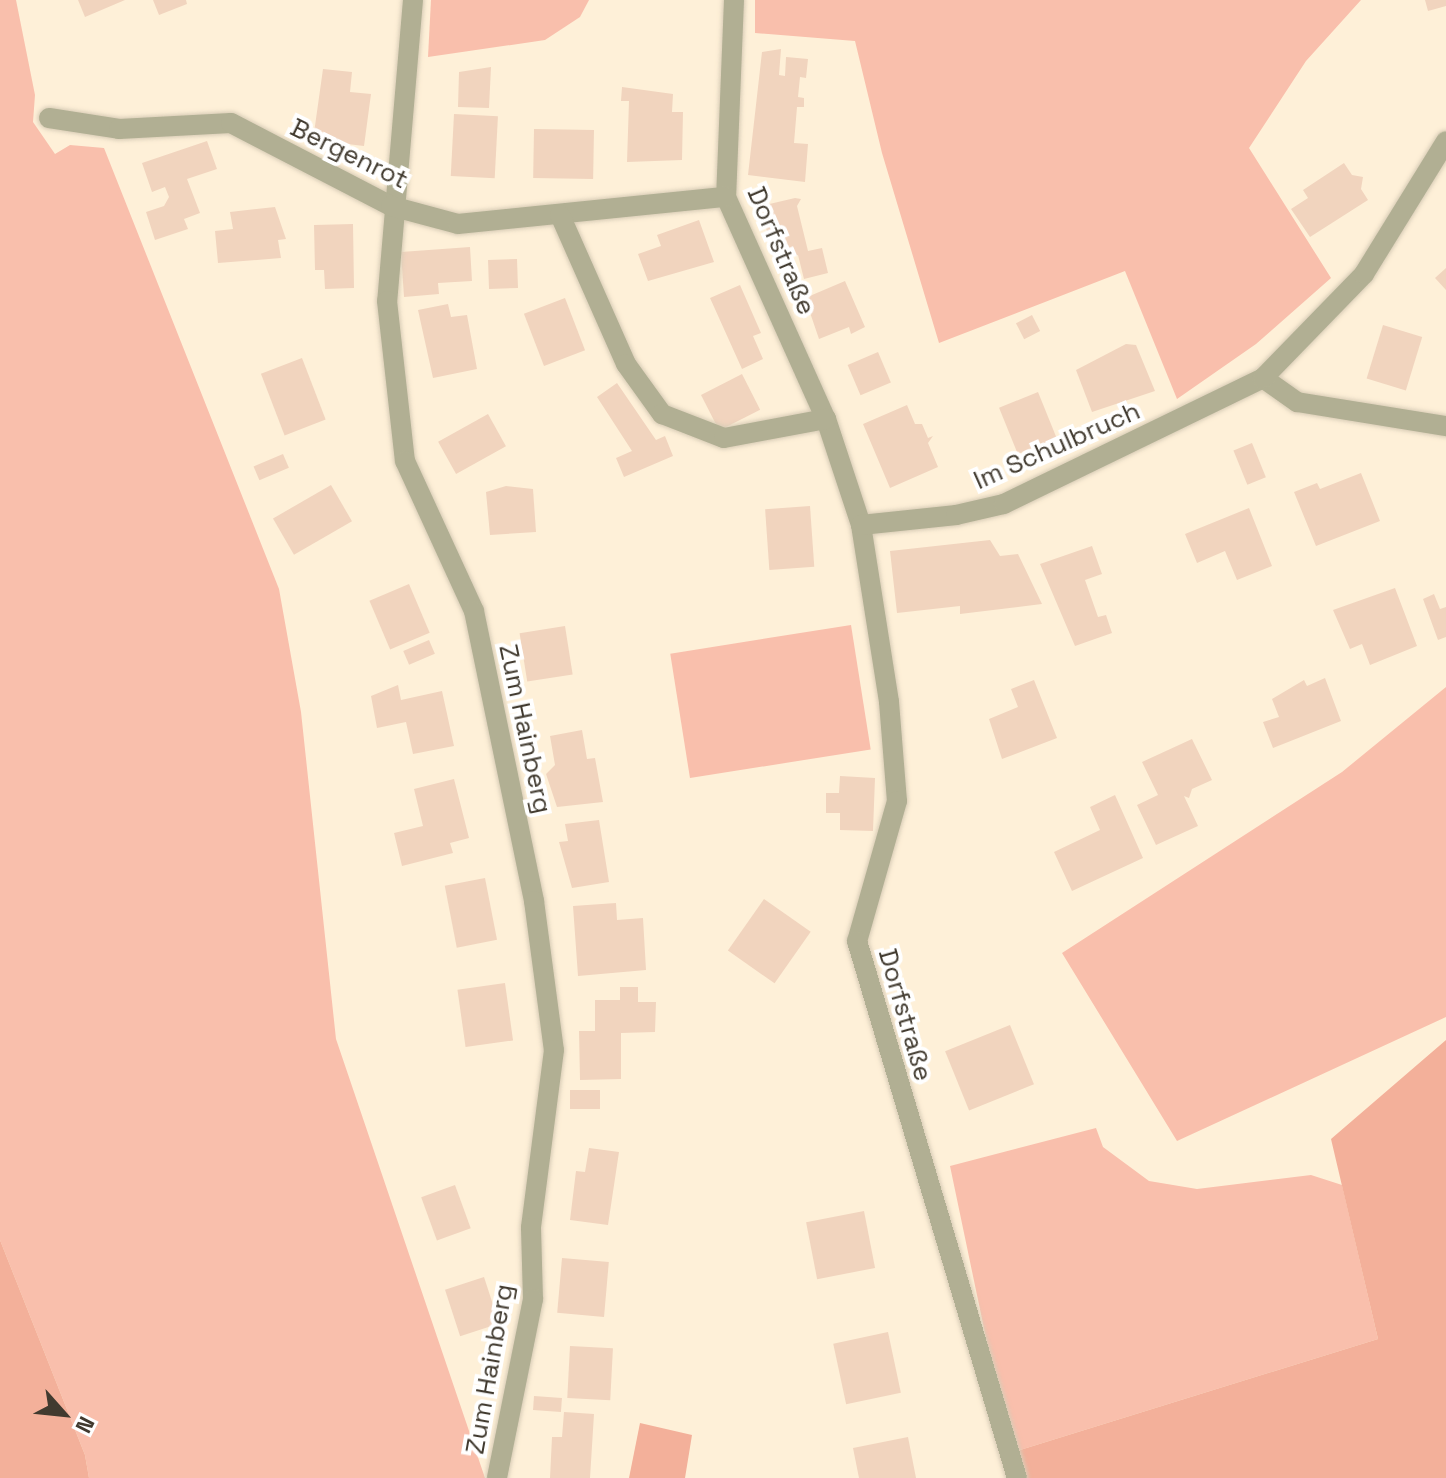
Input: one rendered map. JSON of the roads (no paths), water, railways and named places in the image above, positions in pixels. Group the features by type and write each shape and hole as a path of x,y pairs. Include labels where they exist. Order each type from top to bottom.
{"street":[{"name":"Zum Hainberg","path":"413,0 391,206 387,301 405,461 474,611 534,901 554,1050 531,1228 533,1299 497,1478"},
{"name":"Dorfstraße","path":"734,0 726,197 826,419 861,525 889,702 897,801 857,941 1017,1478"},
{"name":"Bergenrot","path":"49,118 119,129 231,123 391,206 458,224 726,197"},
{"name":"Im Schulbruch","path":"861,525 956,515 1004,504 1263,378 1364,274 1446,141"},
{"path":"560,215 626,364 662,414 724,438 826,419"},
{"path":"1263,378 1297,402 1446,426"}]}
